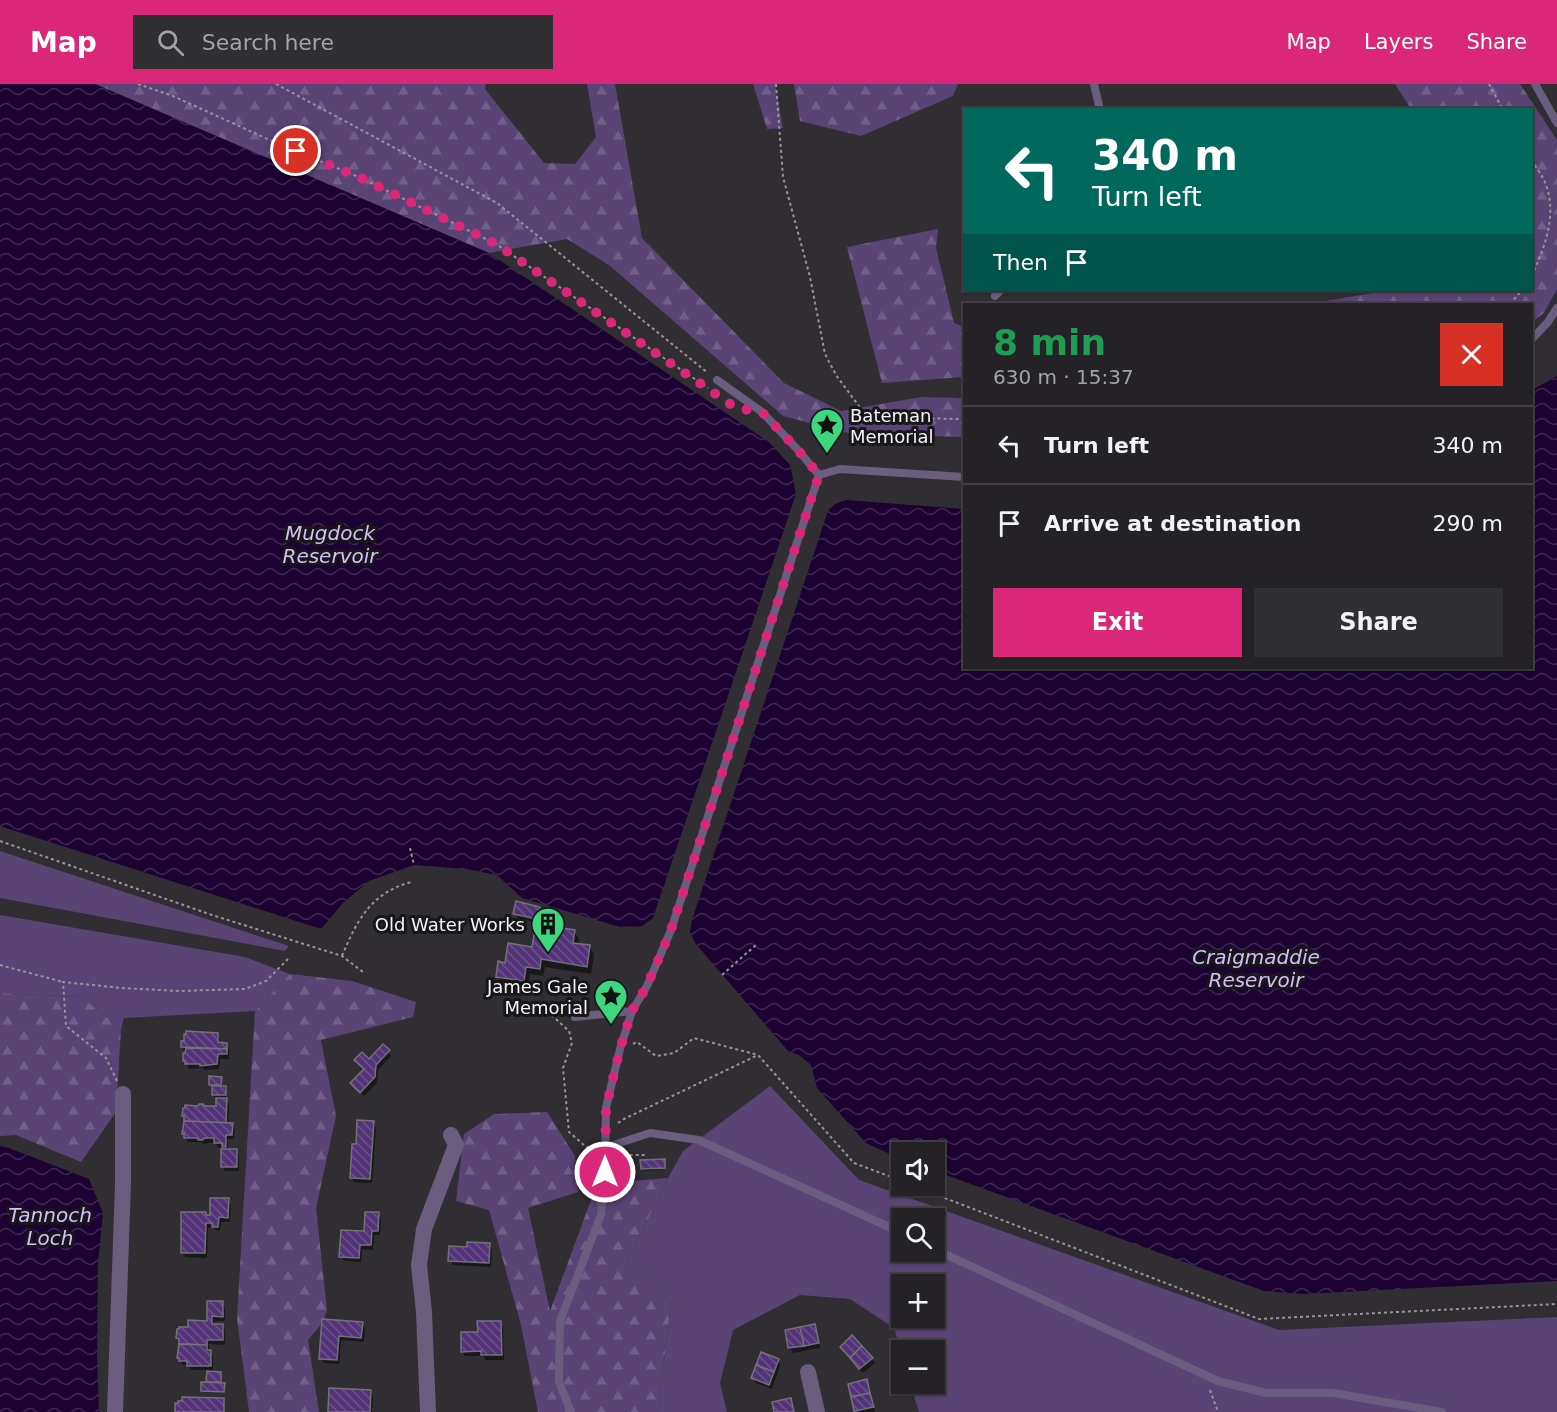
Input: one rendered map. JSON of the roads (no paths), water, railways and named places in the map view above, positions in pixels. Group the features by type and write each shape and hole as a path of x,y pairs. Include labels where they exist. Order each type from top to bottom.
{"street":[{"path":"115,1412 123,1184 123,1094"},
{"path":"428,1412 424,1312 419,1265 424,1229 456,1145 451,1135"},
{"path":"808,1372 817,1412"}],"lane":[{"path":"1094,84 1100,108"},
{"path":"1535,84 1557,123"},
{"path":"1533,338 1557,308"},
{"path":"717,380 762,412 819,475"},
{"path":"819,475 840,469 963,477"},
{"path":"571,1412 559,1382 560,1321 601,1215 605,1172 606,1108 620,1049 632,1011 647,986 671,930 819,475"},
{"path":"575,1017 632,1011"},
{"path":"604,1148 650,1133 699,1140 891,1228"},
{"path":"945,1254 1211,1378 1266,1393 1333,1393 1442,1412"}],"water":[{"name":"Mugdock Reservoir","path":"0,84 95,84 489,253 769,442 790,465 796,494 653,918 642,926 620,927 522,898 497,875 467,869 414,865 369,881 343,903 321,929 0,826"},
{"name":"Craigmaddie Reservoir","path":"1557,376 1557,1281 1303,1294 1264,1291 945,1175 945,1142 891,1142 891,1154 866,1143 817,1088 811,1065 799,1055 788,1051 695,943 690,932 692,920 828,511 835,504 846,500 963,509 963,669 1533,669 1533,389"},
{"name":"Tannoch Loch","path":"0,1146 89,1179 103,1213 98,1263 99,1412 0,1412"}],"place":[{"name":"Bateman Memorial","path":"827,454"},
{"name":"Old Water Works","path":"548,953"},
{"name":"James Gale Memorial","path":"611,1025"}]}
